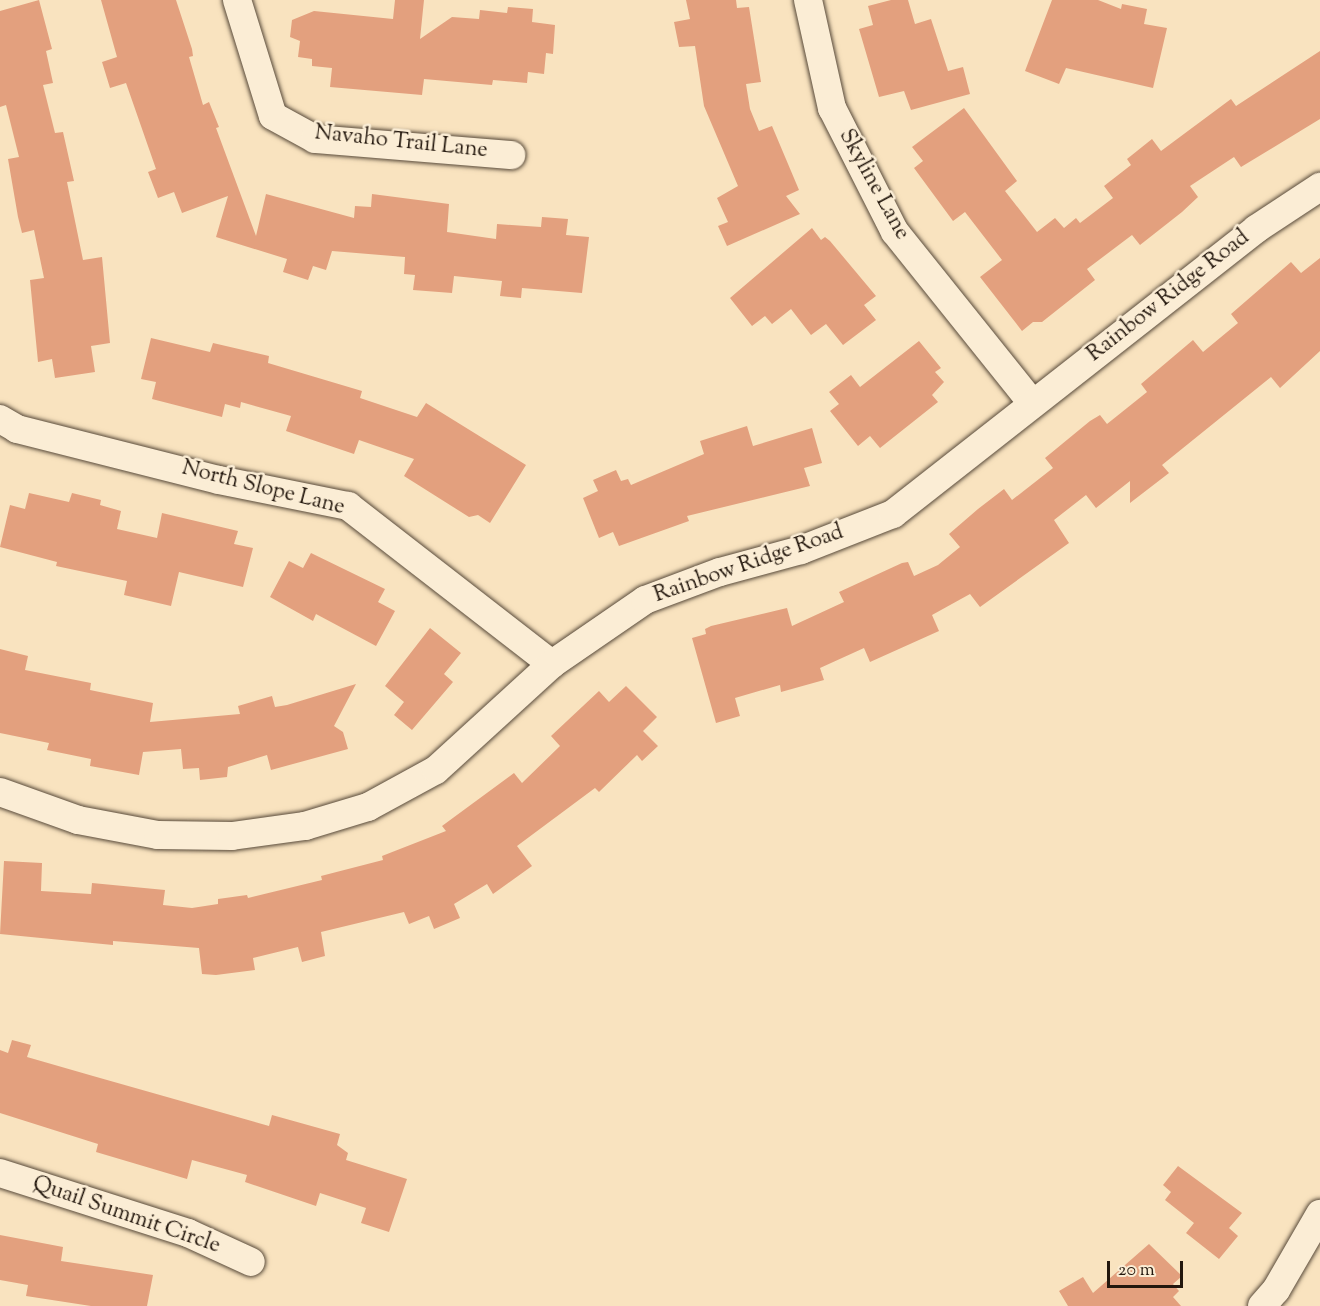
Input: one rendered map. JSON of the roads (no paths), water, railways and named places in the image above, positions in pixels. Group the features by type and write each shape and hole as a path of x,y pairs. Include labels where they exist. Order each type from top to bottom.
{"street":[{"name":"Navaho Trail Lane","path":"237,0 273,116 315,139 511,155"},
{"name":"Skyline Lane","path":"808,0 832,108 895,232 1032,403"},
{"name":"Rainbow Ridge Road","path":"0,792 78,820 158,835 232,836 305,826 368,807 436,770 552,664 645,600 720,572 801,550 893,514 1256,229 1320,187"},
{"name":"North Slope Lane","path":"0,419 17,429 219,480 348,506 552,664"},
{"name":"Quail Summit Circle","path":"0,1173 188,1233 251,1262"},
{"path":"1262,1306 1276,1290 1320,1214"}]}
